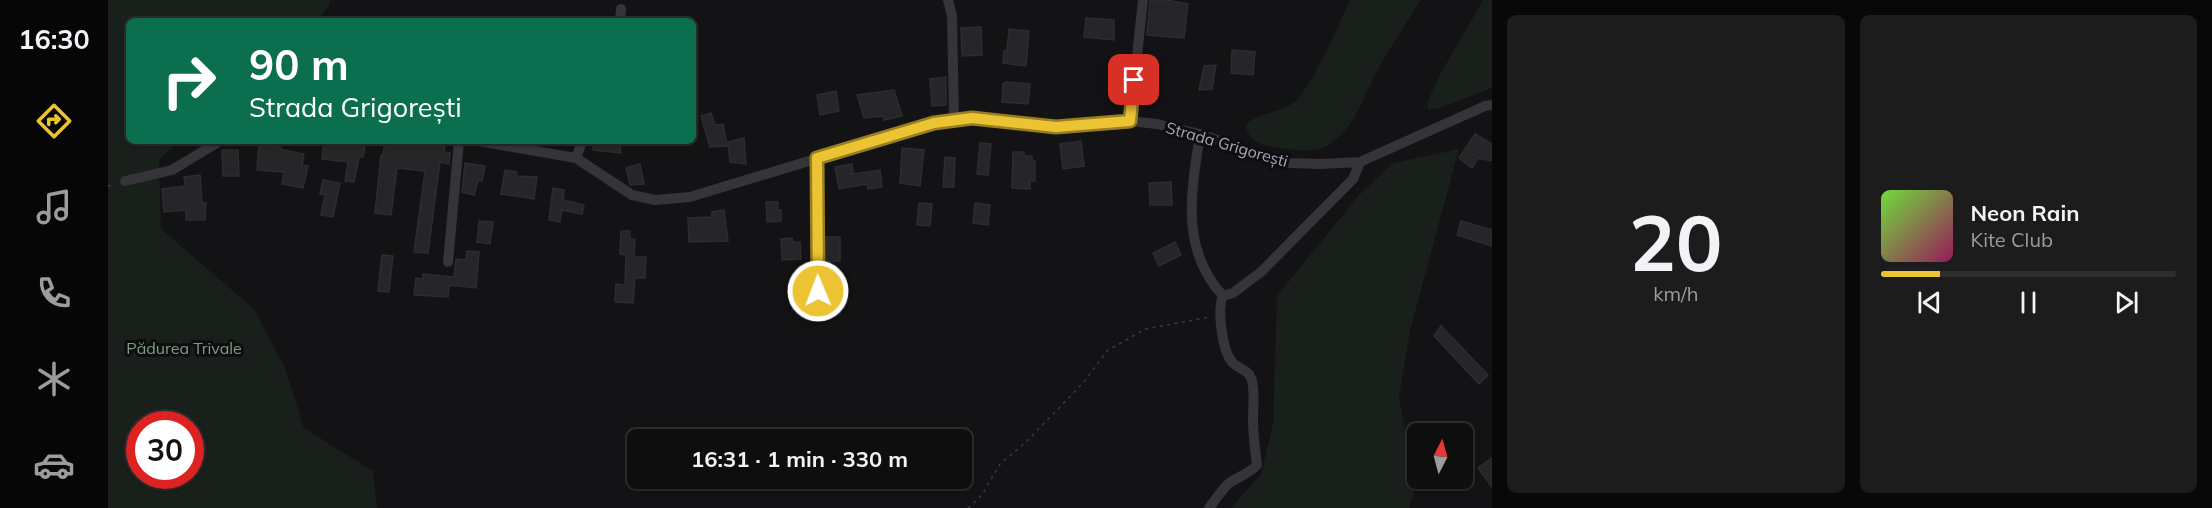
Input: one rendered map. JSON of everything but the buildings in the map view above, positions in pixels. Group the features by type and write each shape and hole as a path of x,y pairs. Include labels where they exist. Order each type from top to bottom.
{"street":[{"path":"948,0 952,16 954,120"},
{"path":"1130,121 1143,0"},
{"path":"620,18 621,9"},
{"name":"Strada Grigorești","path":"494,144 576,158 632,195 655,200 690,197 934,123 954,120 972,118 1056,127 1130,121 1157,124 1290,163 1320,164 1360,162 1485,106 1492,105"},
{"path":"1200,135 1194,171 1194,244 1203,268 1223,296"},
{"path":"125,181 172,170 215,144"},
{"path":"448,262 459,144"},
{"path":"576,158 581,144"},
{"path":"817,158 818,291"},
{"path":"1223,296 1233,293 1261,272 1353,179 1360,162"},
{"path":"1209,508 1227,485 1242,475 1252,472 1257,465 1252,381 1244,368 1234,364 1228,355 1220,316 1220,303 1223,296"}],"path":[{"path":"968,508 982,495 1000,464 1025,443 1076,390 1107,351 1145,329 1220,316"}],"green space":[{"name":"Pădurea Trivale","path":"108,0 330,0 329,6 319,18 126,18 126,144 176,144 159,160 161,229 254,309 285,368 304,428 373,471 377,508 108,508"},
{"path":"1350,0 1421,0 1382,62 1349,126 1332,143 1319,149 1304,150 1274,147 1255,141 1249,135 1246,124 1293,103 1300,96 1324,55"},
{"path":"1483,0 1492,0 1492,88 1437,109 1428,109 1428,101 1438,78"},
{"path":"1459,149 1410,331 1399,397 1407,442 1407,489 1415,489 1409,508 1231,508 1261,474 1273,424 1277,296 1358,196 1393,163"}],"route":[{"path":"818,291 817,158 934,123 972,118 1056,127 1130,121 1134,80"}]}
